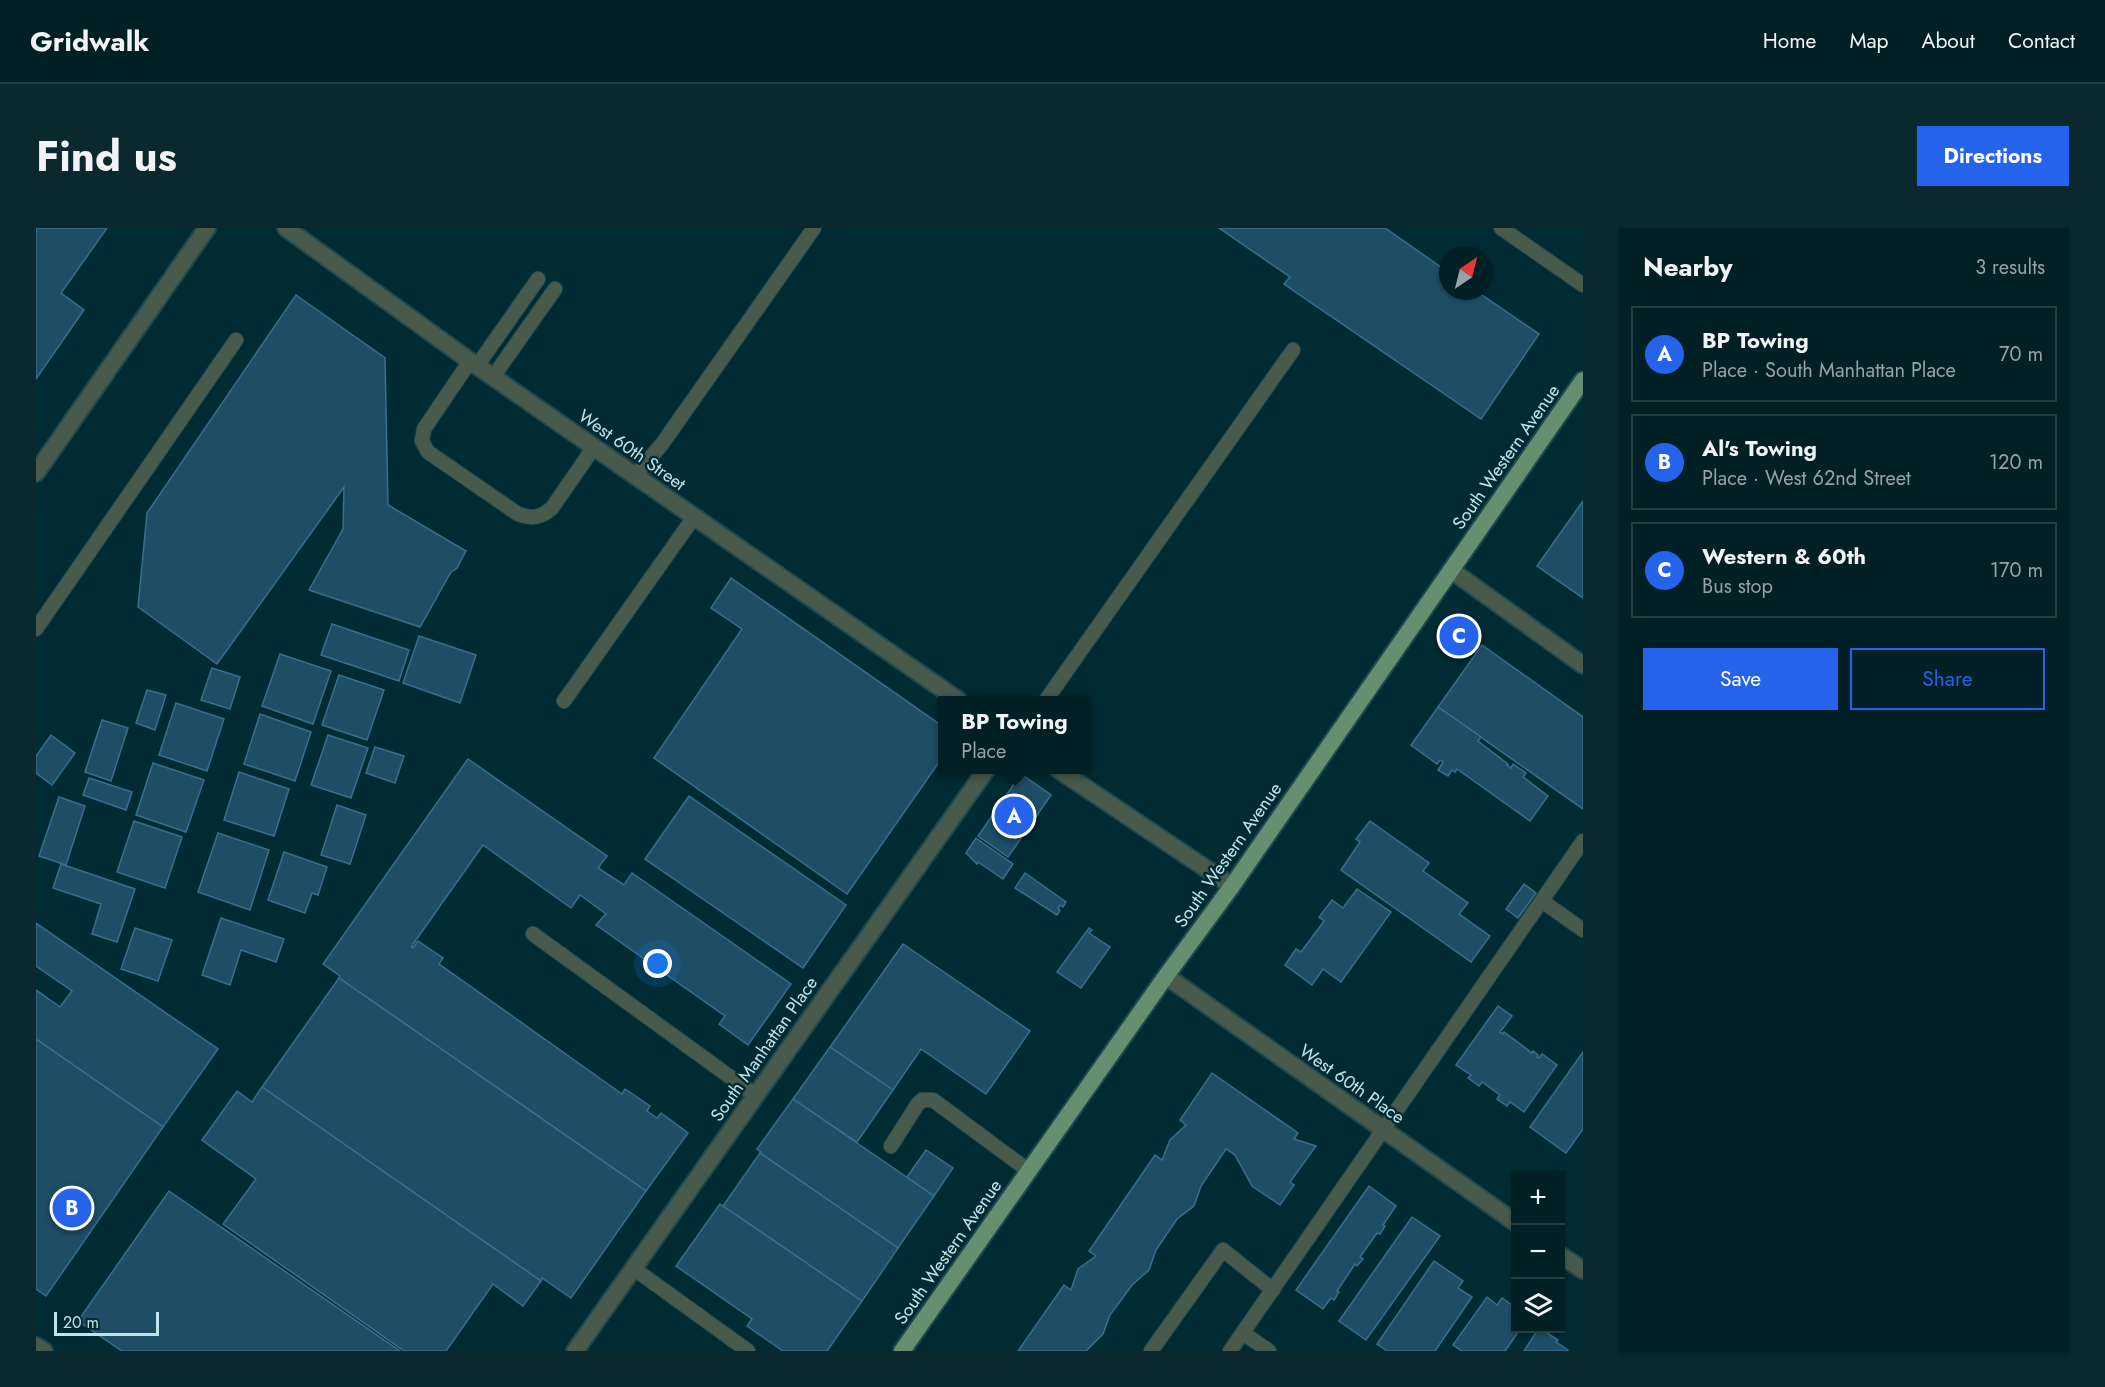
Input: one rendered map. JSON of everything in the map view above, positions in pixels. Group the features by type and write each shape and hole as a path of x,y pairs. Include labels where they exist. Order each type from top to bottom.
{"main road":[{"name":"South Western Avenue","path":"902,1351 1232,886 1583,380"}],"street":[{"path":"36,473 207,228"},
{"name":"West 60th Street","path":"286,228 474,364 952,696"},
{"path":"1451,570 1583,665"},
{"name":"South Manhattan Place","path":"575,1351 983,774"},
{"path":"1065,774 1232,886"},
{"name":"West 60th Place","path":"1166,976 1511,1220"},
{"path":"1565,1257 1583,1270"},
{"path":"36,1346 44,1351"}],"lane":[{"path":"635,476 662,444 814,228"},
{"path":"1501,228 1583,285"},
{"path":"538,279 424,429 422,441 428,452 518,514 532,519 543,516 552,508 594,447"},
{"path":"493,377 555,289"},
{"path":"36,629 236,340"},
{"path":"1049,696 1293,350"},
{"path":"564,701 694,518"},
{"path":"1230,1351 1583,841"},
{"path":"1542,901 1583,930"},
{"path":"533,934 755,1095"},
{"path":"891,1146 917,1105 922,1100 933,1100 1029,1171"},
{"path":"1151,1351 1223,1250 1273,1290"},
{"path":"633,1268 748,1351"},
{"path":"1243,1333 1269,1351"}],"building":[{"path":"36,228 107,228 61,293 84,310 36,379"},
{"path":"1219,228 1385,228 1439,266 1439,300 1489,300 1539,334 1481,419 1284,284 1290,277"},
{"path":"296,295 385,358 388,505 466,551 457,568 451,572 420,627 309,590 343,529 344,487 217,664 138,607 147,513"},
{"path":"1583,501 1583,598 1537,566"},
{"path":"731,578 938,723 938,764 847,894 654,758 742,629 711,608"},
{"path":"332,624 409,650 399,681 321,655"},
{"path":"419,636 476,655 460,703 403,683"},
{"path":"1482,645 1583,717 1583,809 1438,707"},
{"path":"280,654 331,671 313,724 262,706"},
{"path":"212,668 240,677 230,709 201,700"},
{"path":"339,675 384,690 367,740 322,725"},
{"path":"147,690 166,695 155,730 136,723"},
{"path":"176,703 224,719 207,771 159,755"},
{"path":"1438,707 1481,737 1478,741 1511,768 1513,764 1526,773 1523,777 1548,796 1530,821 1457,769 1455,772 1452,770 1448,776 1438,770 1443,762 1440,760 1437,764 1411,745"},
{"path":"260,714 311,732 295,781 244,764"},
{"path":"102,720 128,728 111,781 85,772"},
{"path":"51,735 75,753 52,785 36,773 36,756"},
{"path":"328,735 368,748 351,798 311,785"},
{"path":"375,747 404,756 395,783 366,773"},
{"path":"468,759 607,856 598,868 624,885 632,873 791,984 748,1045 719,1024 725,1016 596,925 606,914 580,895 571,908 483,845 411,947 413,948 418,941 443,958 439,964 622,1094 625,1089 650,1106 647,1111 657,1118 661,1113 688,1133 646,1191 339,978 340,976 323,964"},
{"path":"153,763 204,780 186,832 136,815"},
{"path":"239,772 289,789 274,836 224,820"},
{"path":"1021,774 1051,795 1008,857 978,836"},
{"path":"89,778 132,792 126,810 83,795"},
{"path":"689,796 846,905 803,968 645,859"},
{"path":"59,797 85,806 66,865 39,856"},
{"path":"337,805 366,815 350,864 321,855"},
{"path":"134,821 182,837 165,888 117,872"},
{"path":"1370,821 1429,863 1423,871 1468,903 1459,914 1490,936 1471,962 1341,870 1360,842 1356,839"},
{"path":"218,833 269,850 250,910 198,892"},
{"path":"976,838 1013,864 1003,879 978,862 977,864 966,853"},
{"path":"284,852 327,867 318,895 312,893 305,913 268,900"},
{"path":"61,864 135,889 117,942 92,934 101,904 53,888"},
{"path":"1025,873 1066,902 1063,907 1060,905 1057,915 1015,888"},
{"path":"1524,884 1536,893 1518,918 1506,909"},
{"path":"1357,889 1391,912 1341,982 1323,969 1312,985 1285,965 1296,949 1301,952 1324,921 1319,917 1332,900 1343,908"},
{"path":"221,918 284,939 276,962 241,950 230,985 202,975"},
{"path":"36,923 218,1049 163,1127 36,1039 36,990 60,1007 72,991 36,966"},
{"path":"135,928 172,940 158,981 121,969"},
{"path":"1089,928 1092,930 1089,933 1110,947 1081,988 1057,972"},
{"path":"903,944 1030,1031 986,1094 921,1049 893,1090 830,1047"},
{"path":"339,978 646,1191 571,1298 542,1278 541,1281 262,1087"},
{"path":"1498,1006 1512,1016 1500,1032 1503,1034 1504,1032 1532,1053 1533,1051 1538,1055 1537,1057 1539,1058 1542,1054 1557,1065 1524,1112 1510,1102 1507,1106 1497,1099 1500,1095 1482,1082 1479,1086 1468,1078 1471,1075 1456,1065"},
{"path":"36,1039 163,1127 46,1296 36,1289"},
{"path":"830,1047 893,1090 857,1142 793,1099"},
{"path":"1583,1052 1583,1129 1566,1153 1530,1127"},
{"path":"1212,1073 1298,1133 1294,1139 1316,1146 1290,1182 1294,1185 1280,1205 1252,1186 1235,1155 1226,1149 1201,1186 1194,1206 1177,1219 1156,1250 1149,1270 1132,1285 1110,1315 1103,1334 1086,1351 1018,1351 1064,1285 1071,1290 1078,1269 1096,1256 1089,1251 1155,1155 1162,1160 1170,1140 1186,1125 1180,1120"},
{"path":"262,1087 541,1281 523,1306 493,1284 446,1351 404,1351 223,1224 256,1179 202,1140 237,1091 252,1102"},
{"path":"793,1099 934,1196 898,1248 757,1149"},
{"path":"926,1150 953,1168 934,1196 907,1177"},
{"path":"760,1153 898,1248 862,1301 723,1206"},
{"path":"1369,1186 1396,1206 1383,1225 1385,1226 1380,1234 1377,1233 1360,1257 1363,1259 1357,1266 1355,1264 1337,1291 1339,1292 1334,1300 1331,1298 1323,1309 1296,1290"},
{"path":"169,1191 400,1351 122,1351 78,1321"},
{"path":"720,1204 862,1301 827,1351 783,1351 747,1326 752,1319 676,1266"},
{"path":"1412,1217 1440,1236 1366,1340 1339,1321"},
{"path":"1434,1261 1463,1281 1458,1288 1472,1297 1435,1351 1387,1351 1377,1344"},
{"path":"1487,1297 1497,1305 1502,1298 1511,1304 1511,1333 1518,1333 1505,1351 1462,1351 1453,1345"},
{"path":"1536,1333 1547,1333 1568,1350 1567,1351 1524,1351"}],"place":[{"name":"Western & 60th","path":"1459,636"},
{"name":"BP Towing","path":"1014,816"},
{"name":"Al's Towing","path":"72,1208"}]}
